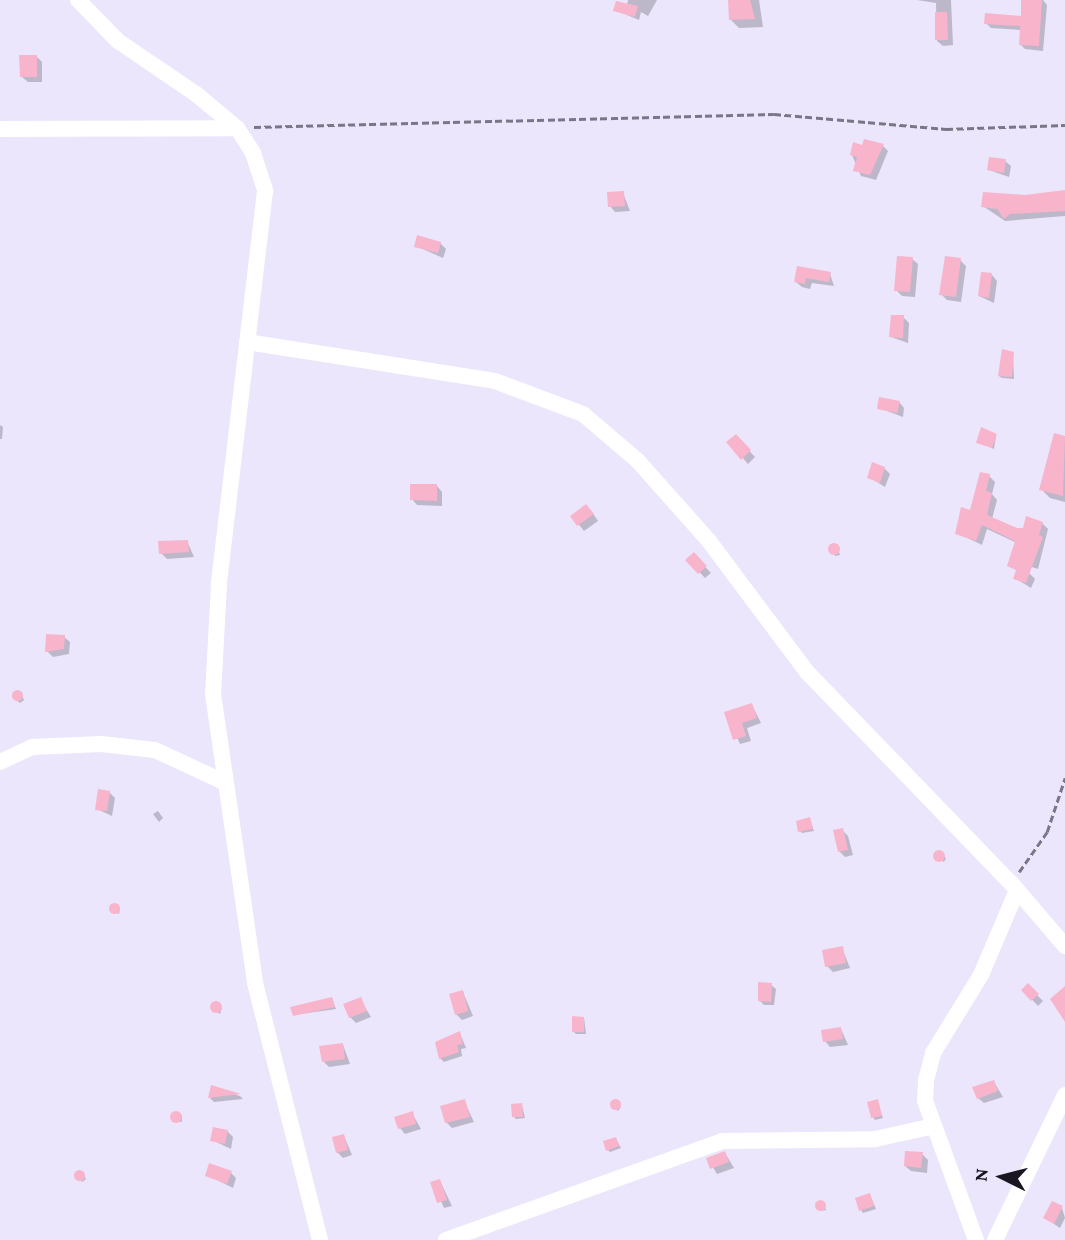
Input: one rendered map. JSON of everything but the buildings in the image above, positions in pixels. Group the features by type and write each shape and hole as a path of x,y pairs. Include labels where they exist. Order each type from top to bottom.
{"street":[{"path":"78,0 118,41 196,94 237,128 253,153 265,191 213,645 224,782 268,1044 295,1132 320,1240"},
{"path":"0,129 237,128"},
{"path":"247,342 495,381 583,414 638,461 716,551 807,672 1014,887 1065,946"},
{"path":"0,762 32,747 101,744 155,750 224,782"},
{"path":"976,1240 925,1101 933,1054 981,975 1014,887"},
{"path":"995,1240 1065,1095"},
{"path":"446,1240 722,1141 875,1139 934,1126"}],"path":[{"path":"237,128 774,114 946,129 1065,125"},
{"path":"1014,887 1047,832 1065,778"}]}
